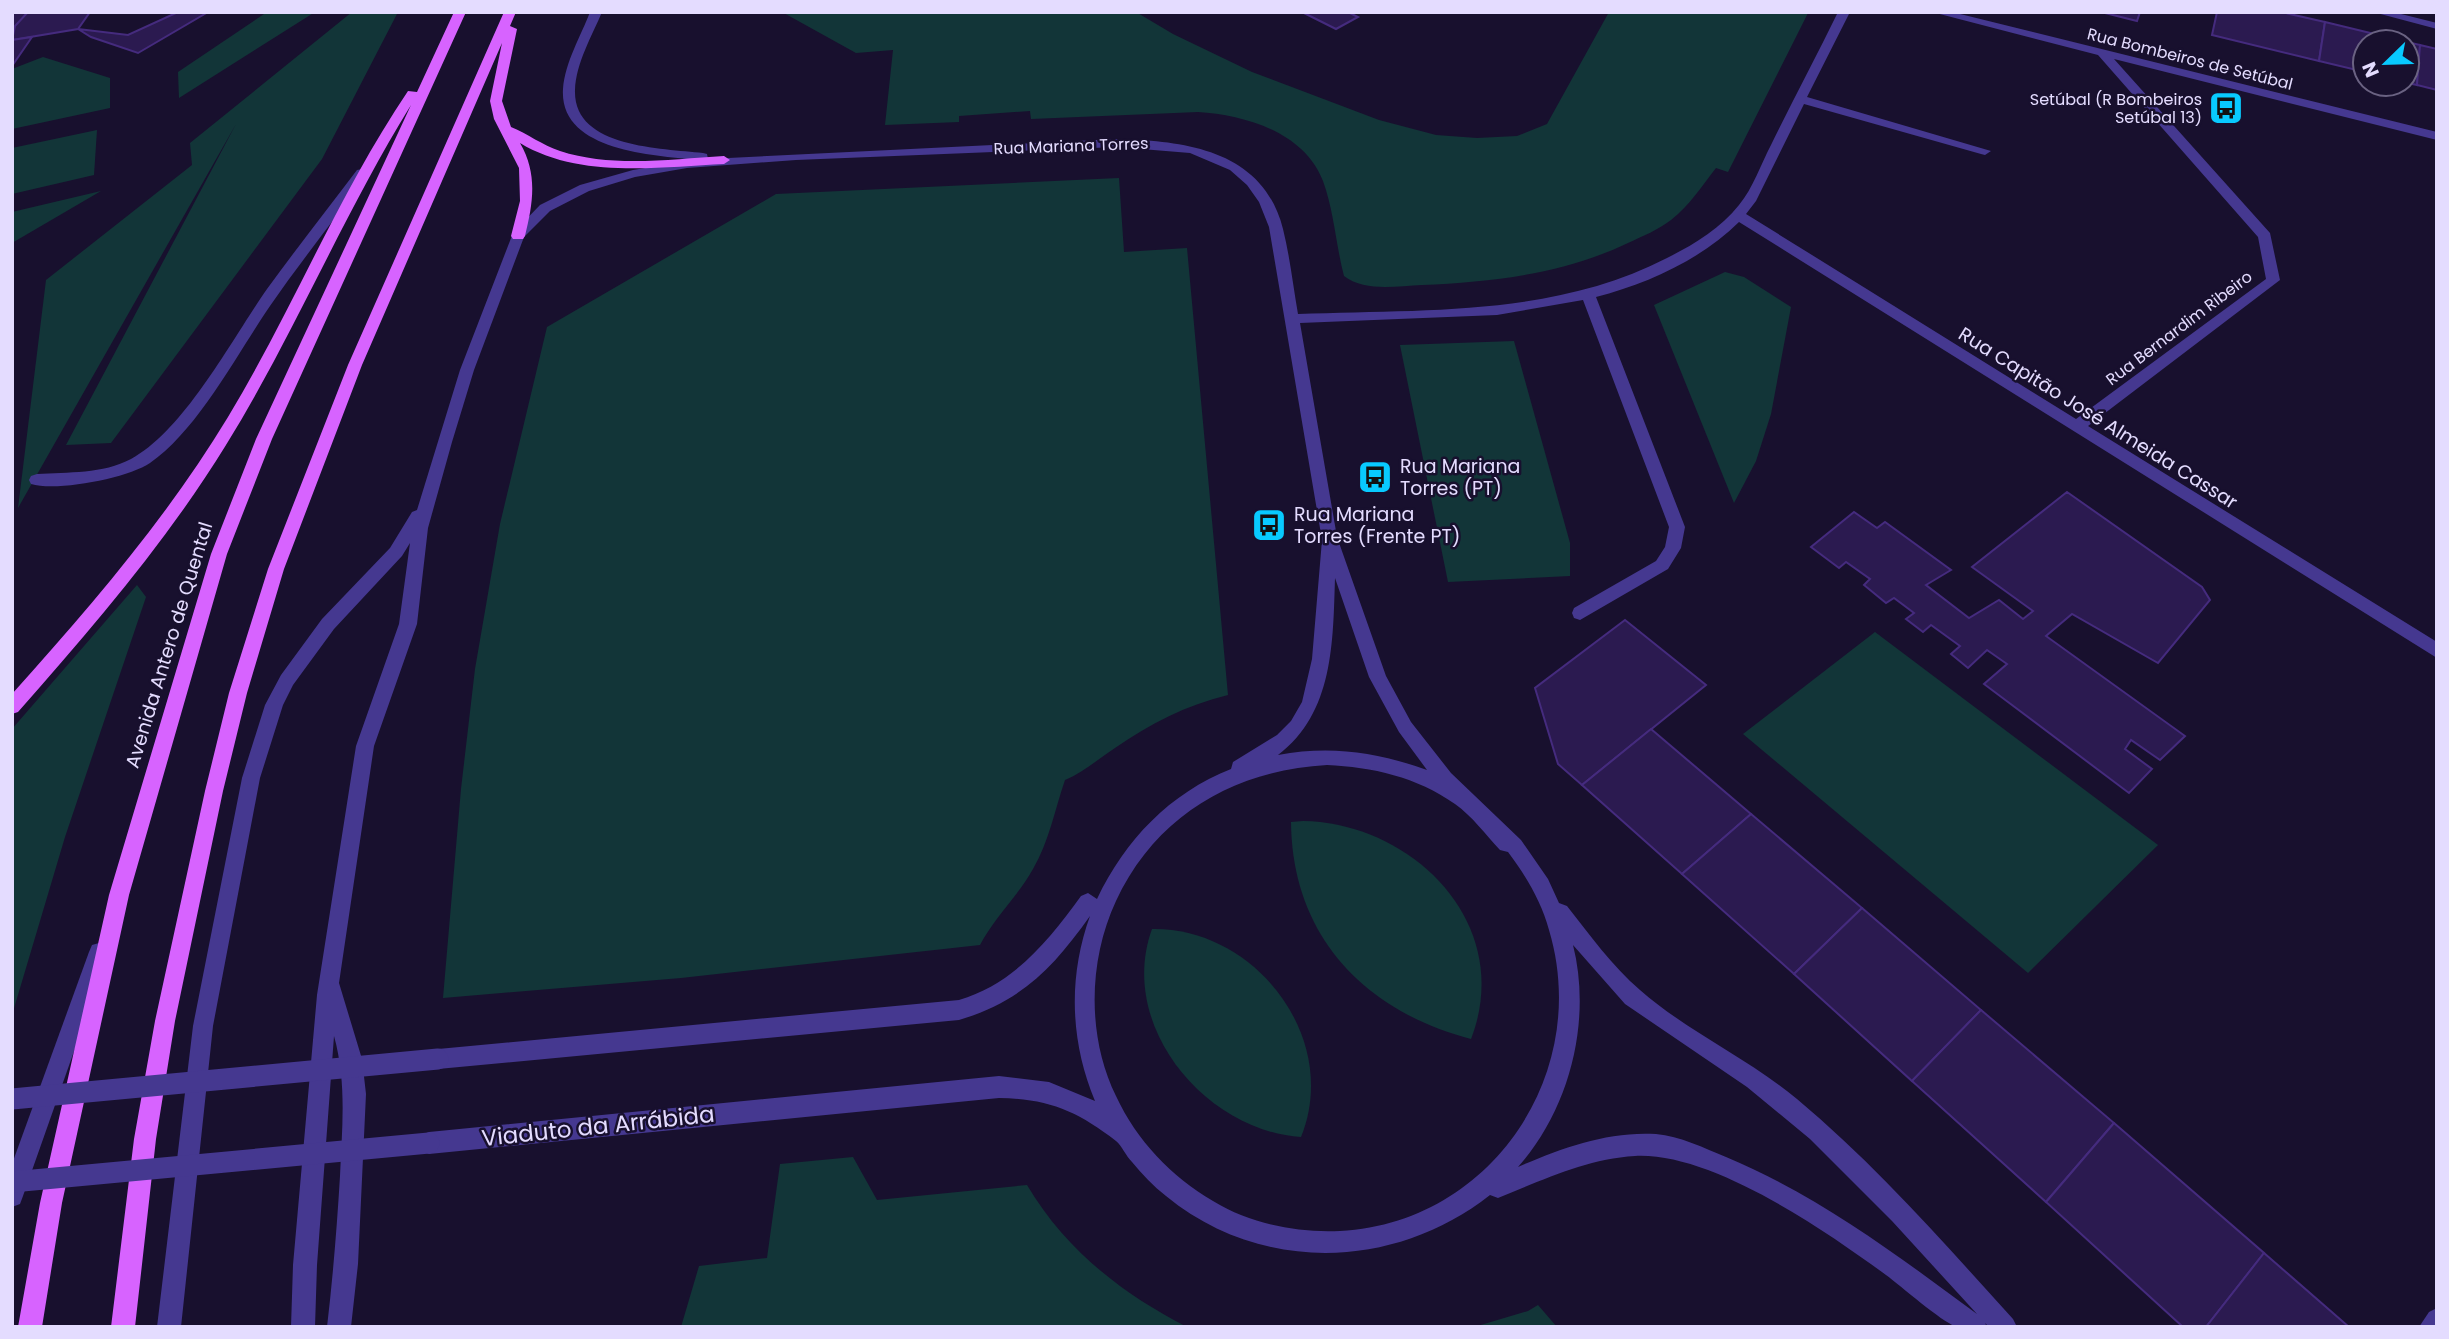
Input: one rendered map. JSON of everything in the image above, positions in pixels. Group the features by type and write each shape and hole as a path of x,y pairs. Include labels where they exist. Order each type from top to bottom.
{"main road":[{"name":"Avenida Antero de Quental","path":"30,1327 51,1203 119,895 190,648 236,506 288,384 460,12"},
{"path":"513,12 496,113 521,156 528,181 528,196 518,236"},
{"path":"123,1327 145,1139 165,1021 214,791 238,693 280,558 355,365 513,12"},
{"path":"12,707 137,562 214,452 250,393 366,167 450,31"},
{"path":"503,125 522,141 540,149 577,158 637,162 724,160"}],"street":[{"path":"596,12 569,87 570,109 581,125 615,144 724,160"},
{"path":"1292,319 1495,311 1542,306 1589,296 1682,258 1739,216 1758,187 1844,12"},
{"name":"Rua Bombeiros de Setúbal","path":"1937,12 2437,136"},
{"path":"2378,12 2437,26"},
{"name":"Rua Bernardim Ribeiro","path":"2076,427 2273,280 2266,236 2102,53"},
{"path":"1800,99 1984,151"},
{"name":"Rua Mariana Torres","path":"724,160 1117,143 1170,144 1194,149 1239,169 1259,187 1276,227 1329,537 1378,677 1389,701 1444,779 1507,844"},
{"path":"303,1327 308,1224 329,980 365,746 408,624 420,528 467,370 518,236 526,222 539,212 591,186 634,174 724,160"},
{"path":"37,480 104,474 126,468 145,459 160,446 211,381 275,288 366,167"},
{"name":"Rua Capitão José Almeida Cassar","path":"1739,216 2437,651"},
{"path":"1580,613 1662,565 1673,548 1677,527 1589,296"},
{"path":"169,1327 203,1027 251,778 263,738 287,680 328,624 396,552 429,498"},
{"name":"Rua Mariana Torres","path":"1202,789 1268,751 1293,731 1304,718 1319,676 1329,537"},
{"path":"12,1099 960,1010 976,1006 1007,992 1037,969 1117,862 1155,821 1202,789 1240,774 1294,764 1332,764 1375,770 1411,781 1444,796 1478,818 1507,844 1589,952 1615,980 1643,1006 1715,1052 1787,1104 1833,1145 2005,1327"},
{"path":"1117,862 1099,892 1082,947 1077,984 1081,1030 1093,1072 1127,1133 1159,1167 1203,1199 1263,1225 1320,1236 1357,1236 1394,1231 1441,1215 1543,1166 1583,1153 1657,1145 1743,1174 1787,1195 1836,1224 1975,1327"},
{"path":"1463,1204 1507,1172 1543,1128 1563,1086 1574,1048 1576,1015 1572,968 1553,909 1532,874"},
{"path":"12,1196 119,895"},
{"path":"329,980 351,1059 355,1094 346,1265 339,1327"},
{"name":"Viaduto da Arrábida","path":"12,1182 953,1090 1019,1087 1063,1095 1088,1108 1115,1127 1159,1167"},
{"path":"2431,1327 2437,1320"}],"green space":[{"path":"267,12 315,12 179,98 178,72"},
{"path":"352,12 398,12 322,159 111,443 66,445 236,124 18,508 46,280 192,165 190,143"},
{"path":"782,12 1136,12 1173,34 1252,72 1379,120 1436,135 1477,138 1517,136 1547,124 1609,12 1808,13 1728,172 1716,168 1689,202 1666,224 1603,254 1553,269 1475,282 1381,287 1361,284 1344,276 1323,181 1302,150 1271,129 1235,117 1198,112 1031,119 1030,111 959,116 959,122 885,125 893,50 856,53"},
{"path":"43,57 110,78 110,108 12,129 12,69"},
{"path":"97,130 94,175 12,194 12,148"},
{"path":"1119,178 1124,252 1187,248 1228,695 1198,704 1155,723 1065,780 1039,859 980,945 681,978 443,998 461,789 475,669 500,524 547,327 776,194"},
{"path":"101,191 12,243 12,212"},
{"path":"1725,272 1744,277 1791,307 1771,414 1756,461 1734,503 1654,305"},
{"path":"1514,341 1570,543 1570,576 1448,582 1400,345"},
{"path":"137,585 146,597 65,837 12,1015 12,729"},
{"path":"1875,632 2158,845 2028,973 1743,734"},
{"path":"1291,822 1344,826 1382,840 1417,861 1445,888 1466,920 1479,957 1481,997 1471,1039 1433,1026 1398,1009 1367,988 1341,963 1320,933 1304,900 1295,863"},
{"path":"1152,929 1190,933 1224,947 1255,968 1280,995 1299,1027 1309,1062 1310,1100 1301,1137 1266,1130 1232,1115 1202,1094 1177,1067 1158,1035 1147,1001 1144,965"},
{"path":"853,1157 877,1200 1027,1185 1059,1229 1096,1267 1117,1284 1187,1327 681,1327 699,1266 767,1258 780,1164"},
{"path":"1538,1305 1557,1327 1474,1327 1528,1311"}],"building":[{"path":"12,12 28,12 12,32"},
{"path":"28,12 90,12 78,29 12,40 15,26"},
{"path":"178,12 208,12 138,53 91,37 78,29 128,35"},
{"path":"1302,12 1348,12 1358,17 1336,29"},
{"path":"2101,12 2140,12 2137,21"},
{"path":"2217,12 2281,12 2325,22 2319,61 2212,35"},
{"path":"2325,22 2351,28 2351,69 2319,61"},
{"path":"32,37 12,66 12,40"},
{"path":"2421,45 2437,49 2437,90 2421,86"},
{"path":"2067,492 2202,587 2210,600 2158,663 2072,614 2046,636 2185,736 2160,760 2131,740 2125,749 2152,769 2129,793 1984,684 2007,664 1987,650 1968,668 1951,654 1960,646 1931,625 1923,632 1906,619 1914,613 1894,598 1886,603 1864,585 1870,579 1846,562 1839,568 1811,547 1854,512 1877,528 1885,522 1951,570 1926,585 1969,618 1999,600 2023,619 2033,611 1972,567"},
{"path":"1625,620 1706,685 1582,785 1558,764 1535,688"},
{"path":"1651,729 1751,814 1682,874 1582,785"},
{"path":"1751,814 1862,908 1794,974 1682,874"},
{"path":"1862,908 1981,1010 1912,1081 1794,974"},
{"path":"1981,1010 2114,1123 2046,1202 1912,1081"},
{"path":"2114,1123 2264,1253 2206,1327 2183,1327 2046,1202"},
{"path":"2264,1253 2349,1327 2206,1327"}],"place":[{"name":"Setúbal (R Bombeiros Setúbal 13)","path":"2226,108"},
{"name":"Rua Mariana Torres (PT)","path":"1375,477"},
{"name":"Rua Mariana Torres (Frente PT)","path":"1269,525"}]}
